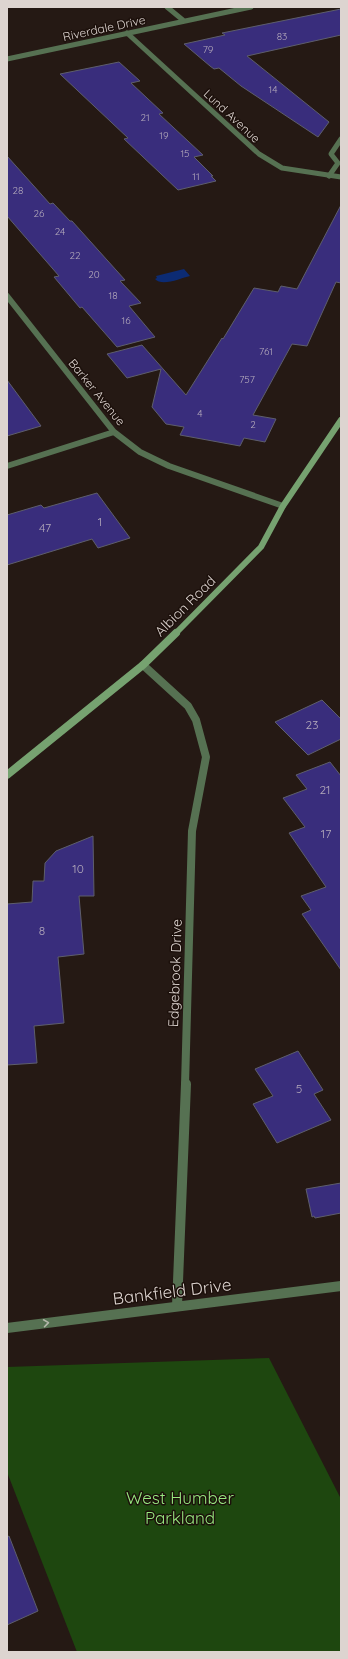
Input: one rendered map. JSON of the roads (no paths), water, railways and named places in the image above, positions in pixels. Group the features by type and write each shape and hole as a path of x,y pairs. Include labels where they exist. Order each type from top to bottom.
{"main road":[{"name":"Albion Road","path":"7,774 144,665 261,547 282,506 341,420"}],"street":[{"path":"167,7 184,21"},
{"name":"Riverdale Drive","path":"7,59 251,7"},
{"name":"Lund Avenue","path":"127,33 259,154 282,168 341,177"},
{"path":"329,176 338,163 331,154 341,139"},
{"name":"Barker Avenue","path":"7,296 114,432 140,452 169,466 282,506"},
{"path":"7,466 114,432"},
{"name":"Edgebrook Drive","path":"144,665 188,706 196,720 206,757 192,831 185,1104 177,1306"},
{"name":"Bankfield Drive","path":"7,1328 341,1286"}],"water":[{"path":"184,269 190,276 167,282 158,281 155,279 157,278 156,276"}],"park label":[{"name":"West Humber Parkland","path":"180,1507"}]}
